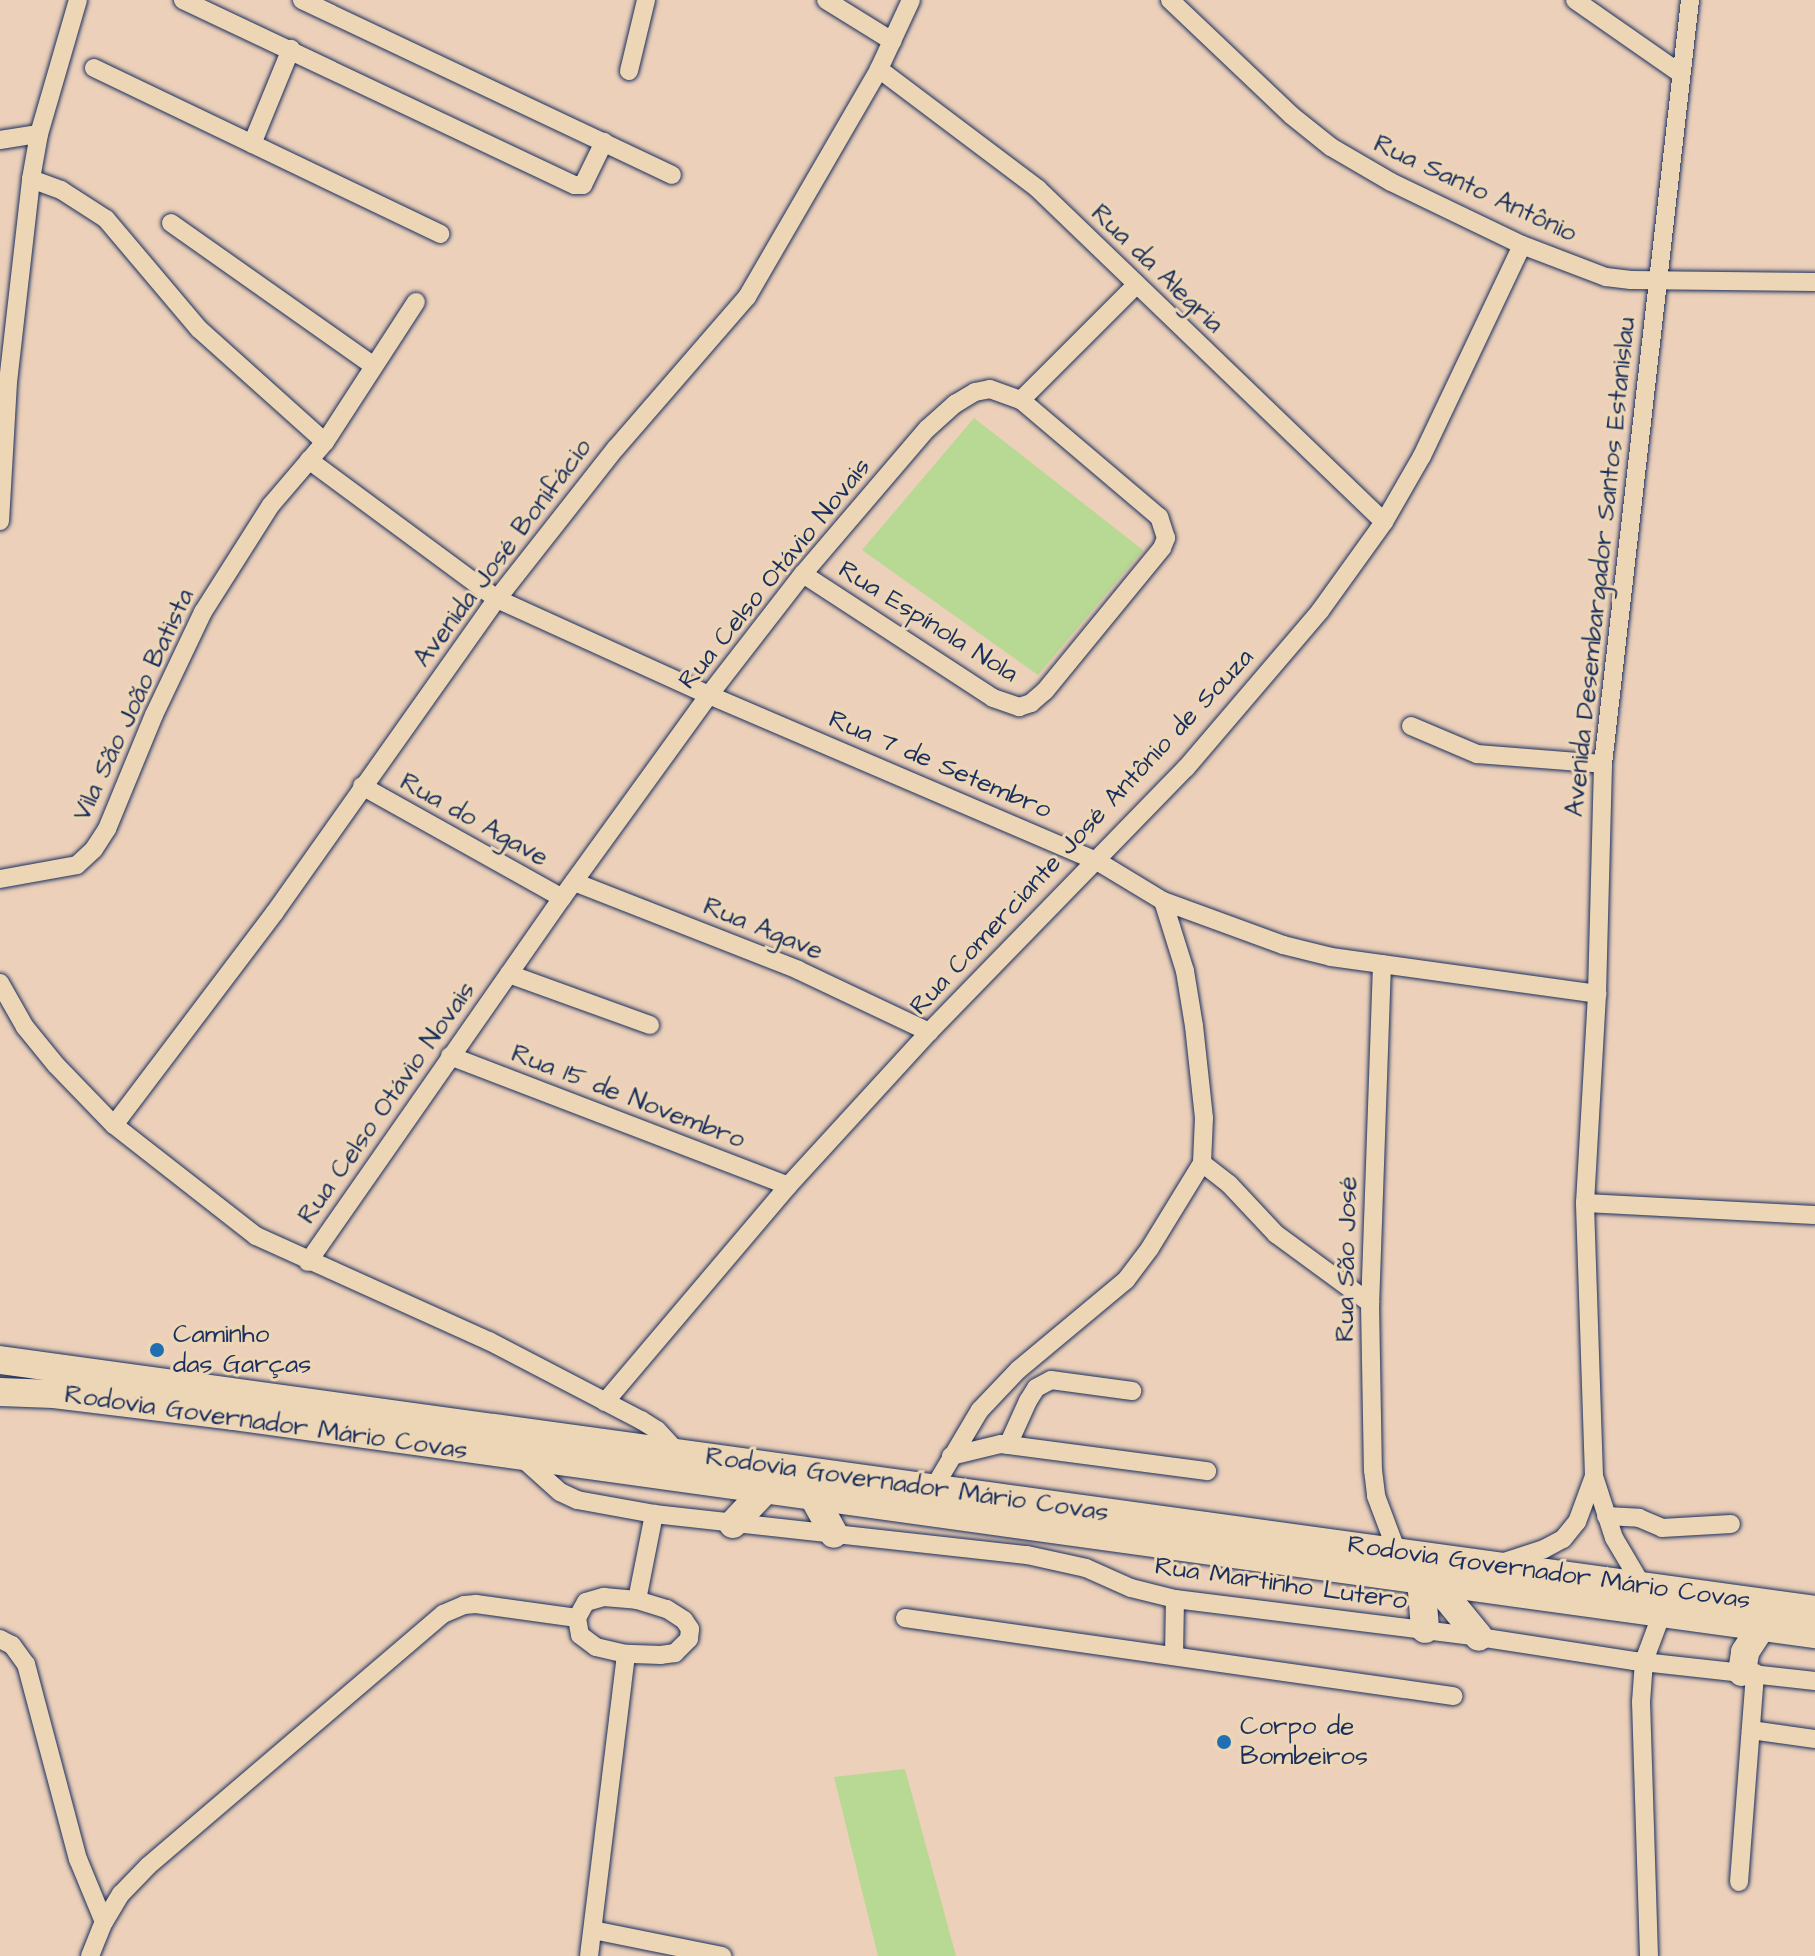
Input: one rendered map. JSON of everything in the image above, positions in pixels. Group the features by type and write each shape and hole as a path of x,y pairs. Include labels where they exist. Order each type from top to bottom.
{"highway":[{"name":"Rodovia Governador Mário Covas","path":"0,1360 1815,1610"},
{"name":"Rodovia Governador Mário Covas","path":"0,1392 54,1394 233,1416 1815,1634"},
{"path":"733,1524 766,1489"},
{"path":"813,1496 834,1534"},
{"path":"1425,1629 1427,1580"},
{"path":"1427,1580 1479,1637"},
{"path":"1748,1672 1745,1652 1761,1627"}],"street":[{"path":"0,521 8,382 31,179 39,134 78,0"},
{"path":"183,0 207,5 291,49 575,185 583,185 604,142"},
{"path":"302,0 672,175"},
{"path":"629,71 646,0"},
{"path":"826,0 892,41"},
{"name":"Avenida José Bonifácio","path":"114,1125 275,912 497,599 616,448 747,297 879,69 911,0"},
{"name":"Rua Santo Antônio","path":"1170,0 1291,115 1331,147 1391,182 1522,245 1606,277 1815,282"},
{"path":"1575,0 1681,74"},
{"name":"Avenida Desembargador Santos Estanislau","path":"1643,1587 1614,1538 1594,1476 1585,1203 1597,994 1603,764 1690,0"},
{"path":"252,144 291,49"},
{"path":"94,68 440,234"},
{"name":"Rua da Alegria","path":"879,69 1038,189 1135,286 1384,522"},
{"path":"0,140 39,134"},
{"path":"31,179 61,190 106,219 182,311 225,355 325,442"},
{"path":"171,223 374,366"},
{"name":"Rua Comerciante José Antônio de Souza","path":"605,1402 788,1186 929,1032 1097,861 1241,707 1320,611 1384,522 1422,456 1522,245"},
{"path":"1021,400 1135,286"},
{"name":"Vila São João Batista","path":"0,879 77,865 94,849 107,829 154,715 203,612 271,505 325,442 416,302"},
{"name":"Rua Celso Otávio Novais","path":"308,1262 562,898 709,695 803,574 927,429 955,404 975,392 990,389 1021,400"},
{"name":"Rua Espínola Nola","path":"803,574 993,698 1019,707 1045,691 1162,548 1166,538 1159,517 1021,400"},
{"name":"Rua 7 de Setembro","path":"309,460 497,599 709,695 1097,861 1163,901 1283,945 1331,957 1597,994"},
{"path":"1411,726 1477,754 1603,764"},
{"name":"Rua do Agave","path":"362,786 562,898"},
{"name":"Rua Agave","path":"574,882 798,970 929,1032"},
{"path":"933,1489 980,1410 1018,1370 1126,1280 1150,1248 1202,1163 1204,1118 1194,1026 1185,971 1163,901"},
{"name":"Rua São José","path":"1382,964 1370,1303 1373,1470 1376,1496 1397,1552"},
{"name":"Rua Celso Otávio Novais","path":"509,974 650,1025"},
{"path":"0,983 25,1027 56,1065 114,1125 256,1236 489,1341 657,1430 679,1454"},
{"name":"Rua 15 de Novembro","path":"450,1056 788,1186"},
{"path":"1202,1163 1229,1184 1276,1234 1370,1303"},
{"path":"1585,1203 1815,1215"},
{"path":"1008,1445 1036,1388 1051,1380 1132,1391"},
{"path":"951,1456 1008,1445 1207,1471"},
{"name":"Rua Martinho Lutero","path":"521,1457 560,1492 577,1500 654,1514 1027,1555 1086,1568 1131,1588 1175,1599 1815,1681"},
{"name":"Avenida Desembargador Santos Estanislau","path":"1488,1566 1544,1549 1563,1539 1577,1522 1594,1476"},
{"path":"637,1600 654,1514"},
{"path":"1606,1516 1639,1518 1662,1528 1731,1524"},
{"path":"594,1599 637,1600 677,1614 690,1629 689,1639 675,1653 626,1654 587,1641 580,1635 577,1618 586,1602 594,1599"},
{"path":"1174,1656 1175,1599"},
{"path":"90,1956 104,1922 121,1894 148,1866 443,1614 464,1605 476,1604 577,1618"},
{"path":"1649,1956 1641,1702 1644,1661 1662,1613"},
{"path":"905,1618 1453,1696"},
{"path":"0,1639 12,1645 26,1664 78,1859 104,1922"},
{"path":"589,1956 626,1654"},
{"path":"1739,1882 1751,1730 1748,1672"},
{"path":"1751,1730 1815,1739"},
{"path":"593,1930 722,1956"}],"green space":[{"path":"974,418 1143,550 1038,675 862,550"},
{"path":"905,1769 956,1956 878,1956 834,1777"}],"place":[{"name":"Caminho das Garças","path":"157,1350"},
{"name":"Corpo de Bombeiros","path":"1224,1742"}]}
